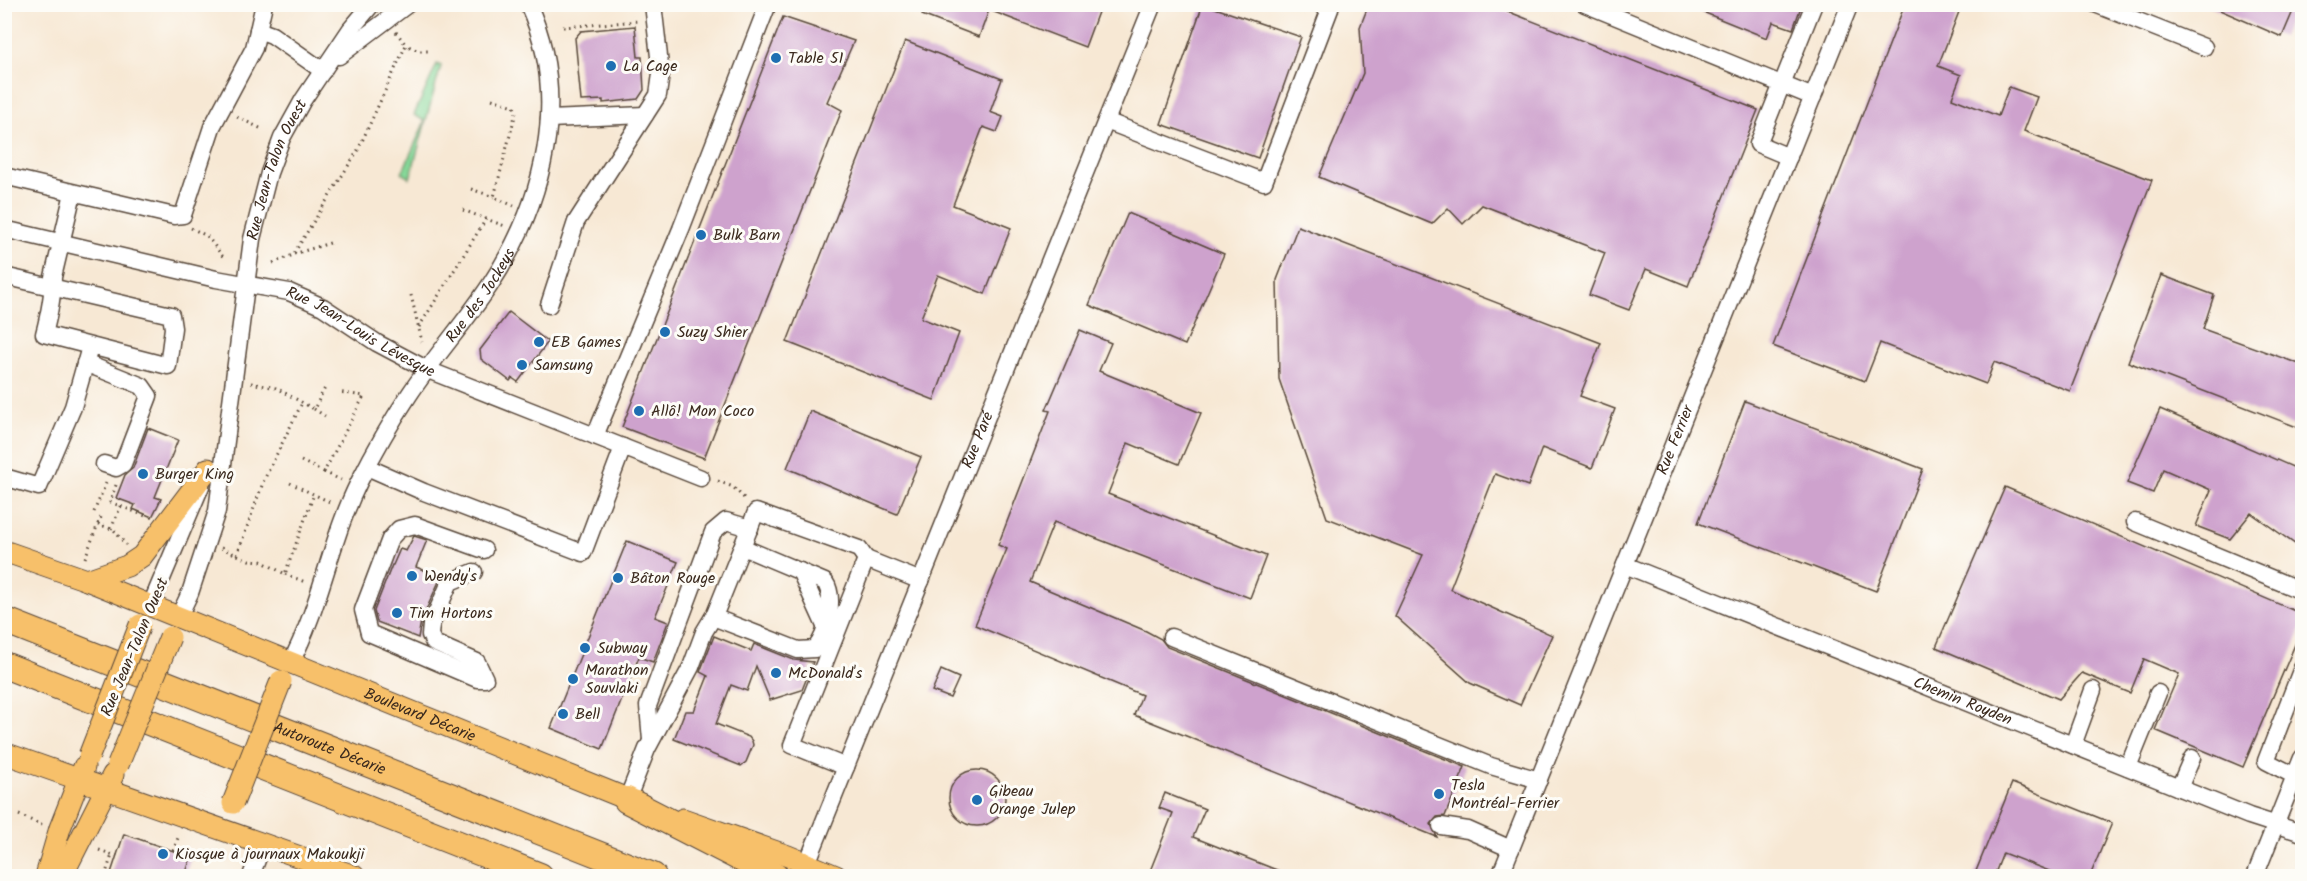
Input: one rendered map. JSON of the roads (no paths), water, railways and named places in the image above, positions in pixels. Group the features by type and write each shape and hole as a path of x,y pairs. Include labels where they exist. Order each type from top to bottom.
{"highway":[{"name":"Autoroute Décarie","path":"4,620 653,876"},
{"path":"4,665 540,876"},
{"path":"627,800 775,876"}],"main road":[{"path":"87,580 128,566 142,556 208,469"},
{"name":"Boulevard Décarie","path":"4,551 87,580 145,616 286,673 627,800 805,870 836,876"},
{"name":"Rue Jean-Talon Ouest","path":"46,876 60,828 145,616"},
{"name":"Rue Jean-Talon Ouest","path":"62,876 118,765 174,628"},
{"path":"223,830 286,673"},
{"path":"4,753 354,876"}],"street":[{"path":"4,176 174,216 183,215 212,127 254,48 264,4"},
{"name":"Rue Jean-Talon Ouest","path":"174,628 190,593 217,511 252,239 269,173 295,113 350,30 372,4"},
{"name":"Rue Jean-Talon Ouest","path":"322,71 408,4"},
{"name":"Rue des Jockeys","path":"286,673 305,636 345,514 367,467 409,395 481,299 514,244 539,180 549,119 545,57 528,4"},
{"path":"596,436 768,4"},
{"name":"Rue Paré","path":"805,870 1153,4"},
{"path":"1106,121 1263,182 1330,9 1320,4"},
{"path":"1585,4 1813,97"},
{"path":"1788,157 1758,144 1814,4"},
{"name":"Rue Ferrier","path":"1500,876 1850,4"},
{"path":"2096,4 2204,47"},
{"path":"549,305 576,222 657,95 661,74 654,12"},
{"path":"258,30 284,43 322,71"},
{"path":"549,119 645,115"},
{"path":"73,193 61,242 44,334 88,355 142,386 149,396 123,464 102,471"},
{"name":"Rue Jean-Louis Lévesque","path":"4,229 247,284 279,288 304,297 403,358 428,370 706,478"},
{"path":"4,276 171,315 173,328 168,366 88,355"},
{"path":"4,477 39,487 74,407 88,355"},
{"name":"Rue Jean-Talon Ouest","path":"145,616 228,419"},
{"path":"367,467 424,492 583,553 623,447"},
{"path":"627,800 651,740 691,667 756,512 859,549 866,559 921,581"},
{"path":"651,740 648,706 713,532 726,520 750,528"},
{"path":"2135,522 2302,591"},
{"path":"474,572 450,582 430,635 434,643 477,662 485,679 477,679 369,633 363,610 390,539 399,529 416,525 484,550"},
{"path":"713,617 798,650 815,649 820,643 825,626 830,589 816,577 742,547"},
{"path":"846,767 792,745 866,559"},
{"name":"Chemin Royden","path":"1625,565 2179,788 2302,833"},
{"path":"1171,637 1491,766 1539,780"},
{"path":"2295,777 2266,761 2302,668"},
{"path":"2073,745 2093,690"},
{"path":"2128,767 2158,693"},
{"path":"2179,788 2192,758"},
{"path":"2255,876 2302,758"},
{"path":"1441,826 1468,830 1511,849"},
{"path":"252,876 263,844"}],"place":[{"name":"Table 51","path":"776,58"},
{"name":"La Cage","path":"611,66"},
{"name":"Bulk Barn","path":"701,235"},
{"name":"Suzy Shier","path":"665,332"},
{"name":"EB Games","path":"539,342"},
{"name":"Samsung","path":"522,365"},
{"name":"Allô! Mon Coco","path":"639,411"},
{"name":"Burger King","path":"143,474"},
{"name":"Wendy's","path":"412,576"},
{"name":"Bâton Rouge","path":"618,578"},
{"name":"Tim Hortons","path":"397,613"},
{"name":"Subway","path":"585,648"},
{"name":"McDonald's","path":"776,673"},
{"name":"Marathon Souvlaki","path":"573,679"},
{"name":"Bell","path":"563,714"},
{"name":"Tesla Montréal-Ferrier","path":"1439,794"},
{"name":"Gibeau Orange Julep","path":"977,800"},
{"name":"Kiosque à journaux Makoukji","path":"163,854"}]}
